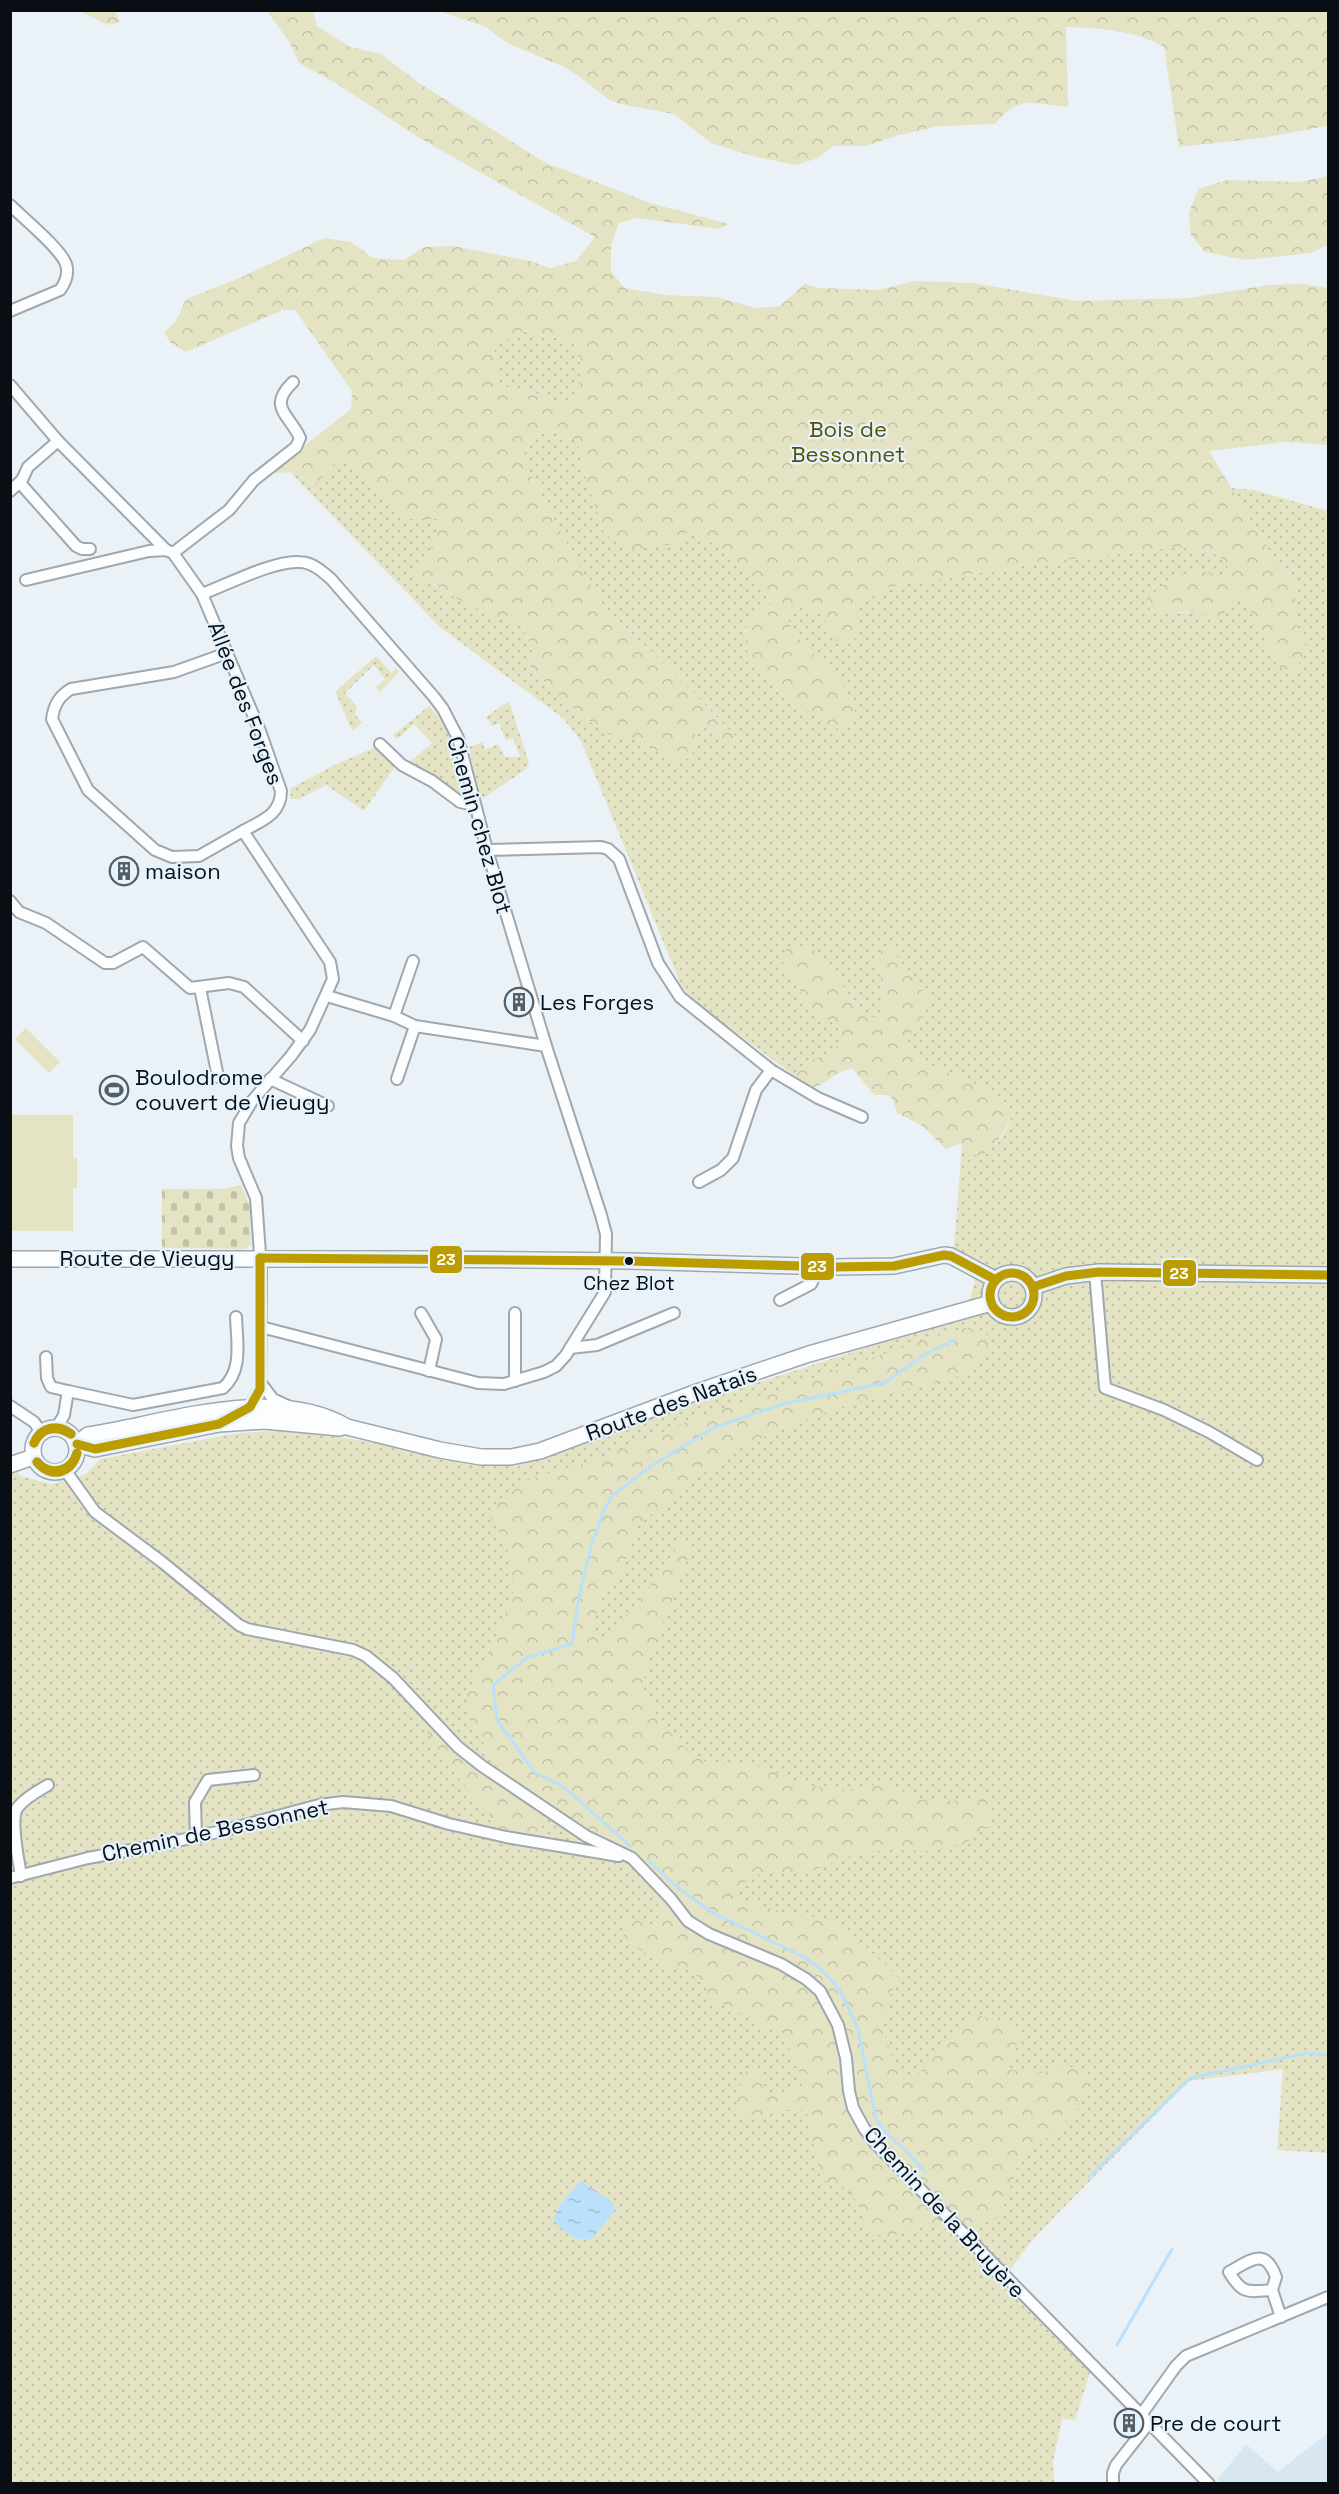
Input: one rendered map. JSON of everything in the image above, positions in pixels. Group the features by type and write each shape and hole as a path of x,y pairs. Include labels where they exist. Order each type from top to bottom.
{"street":[{"path":"10,205 60,255 67,271 60,290 10,311"},
{"path":"26,580 149,551 170,552 229,510 254,480 296,447 300,438 282,412 280,405 282,396 293,382"},
{"path":"10,385 58,441 170,552 202,594"},
{"path":"10,491 20,483 28,467 58,441"},
{"path":"20,483 50,526 76,546 90,549"},
{"name":"Chemin chez Blot","path":"202,594 282,563 301,562 317,567 443,709 458,738 487,850 606,1234 606,1286 603,1297 561,1361 550,1369 515,1381 491,1385 261,1327"},
{"name":"Allée des Forges","path":"202,594 227,653 260,731 281,791 281,798 276,811 199,856 172,857 155,850 88,790 52,719 53,711 59,698 71,689 174,672 227,653"},
{"path":"381,744 402,765 432,781 460,802 474,805"},
{"path":"219,1424 250,1407 260,1389 260,1258 256,1198 239,1158 237,1134 244,1113 303,1041 327,996 333,979 330,962 243,831"},
{"path":"487,850 608,849 619,860 658,963 680,997 771,1070 818,1098 862,1117"},
{"path":"10,902 19,912 46,923 105,963 113,963 143,947 190,988 229,983 244,987 303,1041"},
{"path":"394,1016 413,961"},
{"path":"200,988 218,1077"},
{"path":"327,996 394,1016 415,1026 546,1046"},
{"path":"397,1079 415,1026"},
{"path":"699,1182 721,1170 733,1158 756,1090 771,1070"},
{"path":"270,1079 328,1106"},
{"name":"Route de Vieugy","path":"10,1259 260,1258 606,1261 819,1267 894,1266 951,1256 996,1280"},
{"path":"780,1300 811,1284 819,1267"},
{"path":"1034,1287 1066,1276 1095,1272 1329,1275"},
{"path":"1095,1272 1105,1388 1164,1410 1209,1431 1257,1460"},
{"path":"1009,1273 1017,1273 1025,1277 1034,1287 1033,1304 1022,1315 1004,1316 991,1303 991,1289 996,1280 1009,1273"},
{"name":"Route des Natais","path":"77,1444 88,1435 250,1407 301,1411 334,1419 347,1427 440,1450 482,1457 511,1456 540,1451 697,1392 809,1354 991,1303"},
{"path":"570,1348 597,1345 674,1312"},
{"path":"421,1313 436,1339 429,1371"},
{"path":"514,1313 515,1381"},
{"path":"46,1357 47,1378 51,1387 133,1405 223,1389 232,1380 237,1366 236,1317"},
{"path":"260,1382 273,1399 301,1411"},
{"path":"57,1427 64,1415 68,1390"},
{"path":"10,1406 34,1422 42,1432"},
{"name":"Route des Natais","path":"77,1444 95,1449 219,1424 265,1421 334,1429 347,1427"},
{"path":"57,1427 66,1430 77,1444 76,1460 65,1470 57,1472 43,1469 33,1458 33,1443 42,1432 57,1427"},
{"path":"10,1465 33,1458"},
{"name":"Chemin de la Bruyère","path":"65,1470 95,1512 162,1562 239,1625 247,1629 353,1650 366,1656 393,1678 459,1747 482,1766 586,1836 632,1858 671,1899 688,1922 709,1934 781,1964 806,1979 820,1991 838,2025 846,2058 853,2108 875,2144 1209,2484"},
{"path":"196,1837 195,1802 208,1780 254,1775"},
{"path":"16,1877 14,1822 16,1808 48,1785"},
{"name":"Chemin de Bessonnet","path":"16,1877 88,1858 196,1837 319,1805 343,1802 391,1806 448,1824 506,1837 632,1858"},
{"path":"1272,2290 1281,2317"},
{"path":"1113,2484 1116,2465 1176,2366 1186,2356 1329,2297"}],"shaded area":[{"path":"1328,2433 1328,2483 1223,2484 1218,2479 1246,2444 1278,2472"}],"green space":[{"name":"Bois de Bessonnet","path":"266,10 313,11 317,26 350,47 381,54 419,83 544,162 650,203 729,224 719,229 637,218 619,223 611,246 611,271 624,288 666,295 716,297 756,308 780,306 805,284 820,288 877,290 915,281 974,283 1077,301 1189,298 1269,285 1303,284 1328,288 1328,445 1284,442 1209,451 1272,555 1298,583 1295,617 1307,649 1294,672 1279,667 1243,595 1235,596 1229,611 1212,619 1196,612 1152,611 1143,602 1168,581 1194,570 1229,577 1227,563 1211,551 1176,547 1042,563 883,588 879,594 855,604 854,611 860,622 857,637 850,644 839,644 821,614 801,608 792,610 787,617 792,631 847,691 857,716 847,727 835,729 776,689 752,662 746,647 747,628 756,610 772,604 756,581 736,561 714,544 689,531 675,544 627,550 604,533 585,476 578,442 556,432 534,434 522,458 580,568 606,610 667,666 740,741 730,742 706,728 694,730 697,746 690,758 672,762 639,737 625,740 603,730 560,696 528,665 534,654 522,626 464,603 433,583 422,586 413,573 431,548 436,534 437,519 408,519 377,493 358,468 338,461 315,484 290,472 269,474 351,409 352,391 295,310 283,310 186,352 170,342 164,332 176,321 186,299 244,276 324,238 351,242 373,258 404,260 424,247 453,246 530,261 550,268 576,261 595,237 421,139 337,84 299,63 290,43","holes":["524,331 573,342 582,369 577,395 555,405 544,395 497,385 494,345"]},
{"path":"80,11 115,11 120,22 108,25"},
{"path":"439,11 1328,11 1328,126 1261,138 1179,147 1164,47 1129,33 1066,27 1068,107 1036,103 1020,104 1004,114 995,124 939,126 866,146 833,146 818,158 797,165 756,157 711,143 674,114 619,104 608,99 564,67 507,43 486,27"},
{"path":"1328,176 1328,245 1311,253 1246,260 1205,252 1191,235 1189,213 1198,189 1227,180 1299,182"},
{"path":"524,331 573,342 582,369 577,395 555,406 544,395 497,385 494,345"},
{"path":"556,432 578,442 585,476 709,539 752,574 772,605 756,610 745,631 776,690 835,729 847,691 792,631 787,617 792,610 801,608 821,614 854,611 855,604 883,588 1042,563 1176,547 1211,551 1227,563 1229,577 1177,613 1196,612 1212,619 1235,596 1243,595 1279,667 1307,649 1295,617 1298,583 1272,555 1231,488 1254,490 1328,511 1328,2153 1277,2150 1283,2069 1189,2081 1029,2244 1001,2283 1090,2372 1075,2420 1062,2419 1053,2462 1054,2483 11,2483 10,1464 20,1476 51,1484 86,1474 100,1459 238,1433 294,1430 369,1442 472,1464 517,1466 666,1412 965,1316 975,1282 954,1248 962,1143 996,1144 1007,1129 1013,1112 995,1092 918,1060 905,1040 922,1021 928,998 889,947 876,955 884,997 880,1022 861,1010 814,950 783,962 810,1008 836,1025 845,1039 829,1053 808,1062 795,1076 692,1000 681,985 581,741 563,718 441,628 290,472 314,484 338,461 358,468 377,493 437,519 437,534 432,548 413,573 473,607 522,626 534,655 528,666 590,722 639,737 672,762 697,746 694,730 706,728 730,742 739,740 667,666 606,610 580,568 522,458 534,434"},
{"path":"376,656 392,673 396,668 399,672 380,692 376,687 385,679 374,665 345,693 357,707 355,714 362,723 352,731 336,693"},
{"path":"509,701 529,763 526,769 484,798 478,793 469,747 482,742 485,750 498,744 505,757 520,757 513,738 506,741 499,723 492,726 486,717"},
{"path":"429,706 438,716 450,738 464,798 408,763 432,743 414,724 397,739 393,735"},
{"path":"378,746 396,765 364,811 326,785 299,799 291,799 290,789 334,765"},
{"path":"889,946 928,998 922,1021 905,1040 918,1060 995,1092 1013,1112 1001,1137 981,1156 966,1153 962,1143 946,1149 921,1125 897,1113 893,1099 887,1095 874,1095 852,1068 813,1088 795,1076 808,1062 829,1053 845,1039 836,1025 810,1008 783,962 786,949 814,950 861,1010 880,1021 884,996 876,955"},
{"path":"26,1028 60,1062 49,1073 15,1039"},
{"path":"11,1115 73,1115 73,1158 77,1158 77,1188 73,1188 73,1231 11,1231"},
{"path":"241,1185 250,1206 251,1244 245,1249 162,1248 162,1189 222,1189"},
{"path":"965,1328 994,1337 979,1358 961,1376 854,1403 804,1420 746,1445 682,1488 638,1526 623,1568 600,1602 593,1624 597,1640 619,1624 684,1539 691,1548 645,1669 644,1692 661,1723 681,1744 703,1761 763,1767 799,1783 832,1790 864,1789 884,1780 917,1800 953,1801 991,1794 991,1824 964,1844 926,1851 888,1850 859,1853 814,1870 756,1875 728,1894 793,1916 815,1917 836,1924 864,1945 898,1977 888,2001 883,2027 895,2068 905,2081 919,2073 935,2057 962,2021 976,2015 1016,2025 1019,2039 1009,2063 1011,2070 1042,2073 1063,2065 1087,2071 1088,2089 1077,2110 1051,2136 1023,2155 1000,2217 962,2232 921,2225 890,2237 869,2233 857,2202 846,2188 821,2180 806,2109 784,2111 756,2118 745,2115 735,2108 744,2073 755,2066 768,2097 800,2088 804,2080 794,2062 781,2027 768,2029 732,2008 711,2000 703,1983 690,1968 664,1966 624,1939 623,1922 639,1919 658,1927 661,1918 650,1872 514,1782 489,1752 470,1721 467,1694 495,1641 514,1589 506,1543 487,1512 520,1481 593,1461 694,1419"},
{"path":"422,1724 472,1752 532,1807 545,1838 496,1829 489,1814 446,1763"}],"water":[{"path":"581,2181 611,2201 616,2209 593,2237 583,2240 571,2236 554,2219 560,2204"}],"waterway":[{"path":"630,1846 564,1787 535,1773 497,1720 493,1685 528,1657 572,1644 580,1592 592,1543 603,1512 612,1496 650,1467 713,1428 783,1404 884,1383 924,1355 954,1340"},
{"path":"648,1860 679,1889 713,1913 802,1956 823,1971 840,1990 858,2029 876,2119 888,2135 925,2172"},
{"path":"1089,2177 1190,2078 1308,2053 1328,2055"},
{"path":"1117,2345 1172,2249"}],"transit line":[{"name":"23","path":"260,1258 629,1261 835,1267 894,1266 944,1255 951,1256 996,1280"},
{"name":"23","path":"77,1444 95,1449 219,1424 250,1407 260,1389 260,1258"},
{"name":"23","path":"1033,1287 1066,1276 1099,1272 1328,1275"},
{"name":"23","path":"1012,1273 1021,1274 1028,1279 1033,1286 1034,1295 1033,1304 1028,1311 1021,1316 1012,1317 1003,1316 996,1311 991,1304 990,1295 991,1286 996,1279 1003,1274 1012,1273"},
{"name":"23","path":"34,1443 40,1433 50,1428 61,1429 71,1434"},
{"name":"23","path":"34,1443 41,1434 50,1429 60,1429 71,1434"},
{"name":"23","path":"37,1462 48,1470 60,1470 70,1465 77,1453"},
{"name":"23","path":"37,1462 48,1471 60,1472 70,1466 77,1453"}],"place":[{"name":"maison","path":"124,871"},
{"name":"Les Forges","path":"519,1002"},
{"name":"Boulodrome couvert de Vieugy","path":"114,1090"},
{"name":"Chez Blot","path":"629,1261"},
{"name":"Pre de court","path":"1129,2423"}]}
